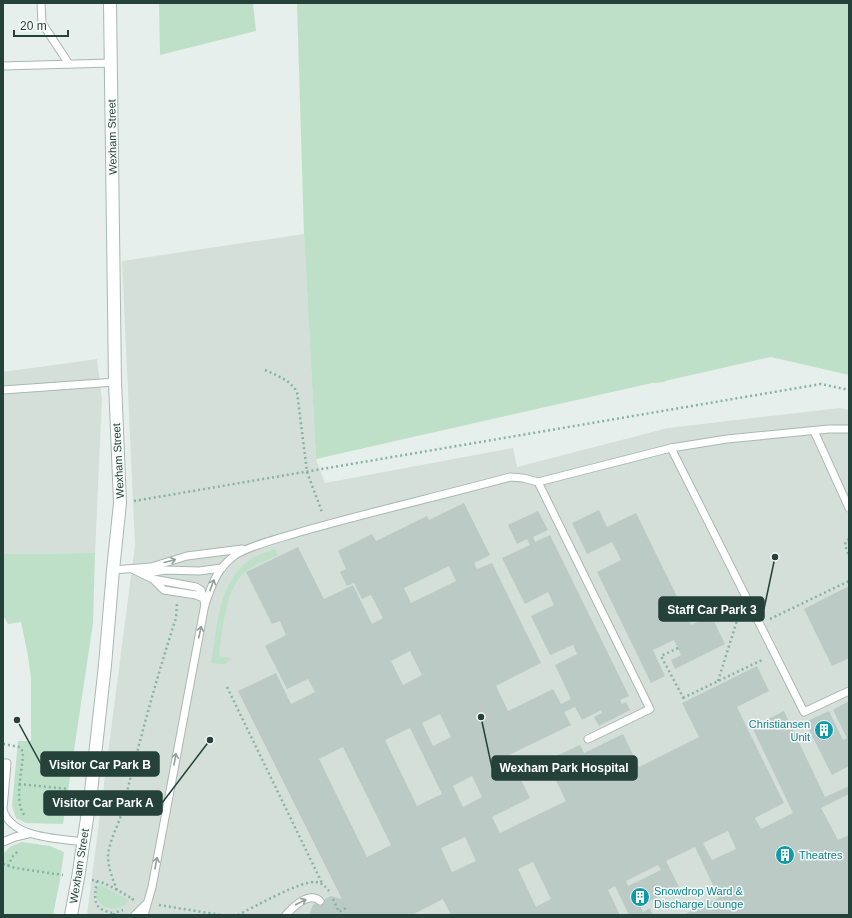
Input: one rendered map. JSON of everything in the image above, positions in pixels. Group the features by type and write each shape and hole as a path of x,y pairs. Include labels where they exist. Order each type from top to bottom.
{"street":[{"name":"Wexham Street","path":"71,915 84,842 105,665 120,503 115,382 110,3"}],"lane":[{"path":"41,3 42,23 69,64"},
{"path":"3,66 111,63"},
{"path":"3,390 115,382"},
{"path":"144,915 152,887 205,602 215,577 236,554 250,548 327,525 510,477 523,478 538,482 671,448 727,439 849,429"},
{"path":"814,431 849,508"},
{"path":"671,448 804,712 849,691"},
{"path":"538,482 650,709 588,739"},
{"path":"113,570 151,567 187,556 250,548"},
{"path":"142,575 165,570 199,571 222,568"},
{"path":"132,569 153,579 196,587 201,590 205,602"},
{"path":"153,579 164,590 196,595 205,602"},
{"path":"5,763 6,782 3,809 5,816 10,823 17,829 28,834 84,842"},
{"path":"3,842 14,837 28,834"},
{"path":"286,915 297,904 304,900 314,898 320,901"},
{"path":"136,915 147,902"}],"path":[{"path":"265,370 288,381 297,392 307,472 327,525"},
{"path":"120,503 821,384 849,390"},
{"path":"849,539 846,541 845,545 849,556"},
{"path":"760,624 849,581"},
{"path":"117,890 111,874 108,858 110,843 120,822 150,701 176,618 177,604 196,595"},
{"path":"718,681 739,612 751,606"},
{"path":"678,648 662,656 685,701"},
{"path":"683,698 775,654"},
{"path":"227,688 322,883"},
{"path":"3,744 17,746 22,749 23,755 20,802 22,813 30,820 27,846 17,851 12,856 8,866"},
{"path":"6,782 68,789"},
{"path":"97,881 94,897 96,904 108,912 114,913"},
{"path":"133,899 221,915"}],"shaded area":[{"path":"304,234 316,459 325,483 513,448 517,467 668,428 840,408 849,410 849,915 87,915 135,545 122,261"},
{"path":"97,359 102,399 95,553 3,554 3,372"}],"green space":[{"path":"159,3 253,3 256,31 160,55"},
{"path":"297,3 849,3 849,375 771,357 665,382 652,383 316,459 304,234"},
{"path":"275,549 278,555 248,570 241,576 236,584 231,593 225,614 219,656 231,658 225,664 211,663 217,621 225,593 231,581 249,560"},
{"path":"95,553 93,623 63,824 26,823 16,818 12,806 18,741 31,741 31,678 21,622 8,624 3,615 3,554"},
{"path":"22,842 50,846 64,852 53,915 3,915 3,854 11,846"},
{"path":"99,884 129,900 117,908 104,906 99,903 96,897 96,891"}],"building":[{"path":"464,503 490,555 474,563 477,569 492,563 541,663 496,686 508,711 553,689 561,704 571,699 555,665 577,654 573,645 550,655 531,616 554,605 548,592 525,604 502,558 530,545 527,539 517,544 508,525 538,511 548,530 533,537 535,542 550,535 629,696 620,700 622,704 626,702 630,710 599,726 594,717 602,713 601,710 582,720 575,707 564,712 571,725 509,755 530,798 492,817 500,833 566,801 551,770 556,767 552,758 580,745 584,753 623,734 639,767 699,737 682,703 757,666 769,691 737,707 784,803 755,818 761,829 793,813 752,727 784,711 825,797 849,786 849,794 821,808 838,840 849,835 849,915 683,915 719,898 695,847 666,861 679,887 640,906 643,912 650,908 653,915 629,915 615,886 608,890 620,915 451,915 443,899 412,915 309,915 313,905 331,896 342,899 238,691 276,673 291,704 315,692 308,679 287,689 265,646 286,635 280,621 272,624 246,572 298,547 324,599 353,585 372,624 383,618 371,595 362,599 354,583 347,586 340,572 346,569 338,551 372,534 376,541 427,516 429,520","holes":["449,566 456,581 411,603 404,588","410,651 422,675 403,685 391,661","440,714 451,737 433,746 422,723","410,728 442,794 417,806 385,740","343,747 391,845 367,857 319,759","472,776 482,797 463,807 453,786","728,831 736,849 712,860 703,843","465,837 476,861 452,872 441,848","533,862 551,899 536,907 518,869","658,865 661,870 628,886 626,881"]},
{"path":"599,510 607,527 636,513 691,625 711,615 725,644 675,669 671,660 681,655 674,640 653,650 665,676 651,683 597,572 621,560 612,542 587,554 572,523"},
{"path":"849,586 849,658 832,666 804,609"},
{"name":"Christiansen Unit","path":"849,701 849,766 832,775 805,722 829,711 843,740 847,738 833,710"}],"place":[{"name":"Staff Car Park 3","path":"775,557"},
{"name":"Wexham Park Hospital","path":"481,717"},
{"name":"Visitor Car Park B","path":"17,720"},
{"name":"Christiansen Unit","path":"824,730"},
{"name":"Visitor Car Park A","path":"210,740"},
{"name":"Theatres","path":"785,855"},
{"name":"Snowdrop Ward & Discharge Lounge","path":"640,897"}]}
